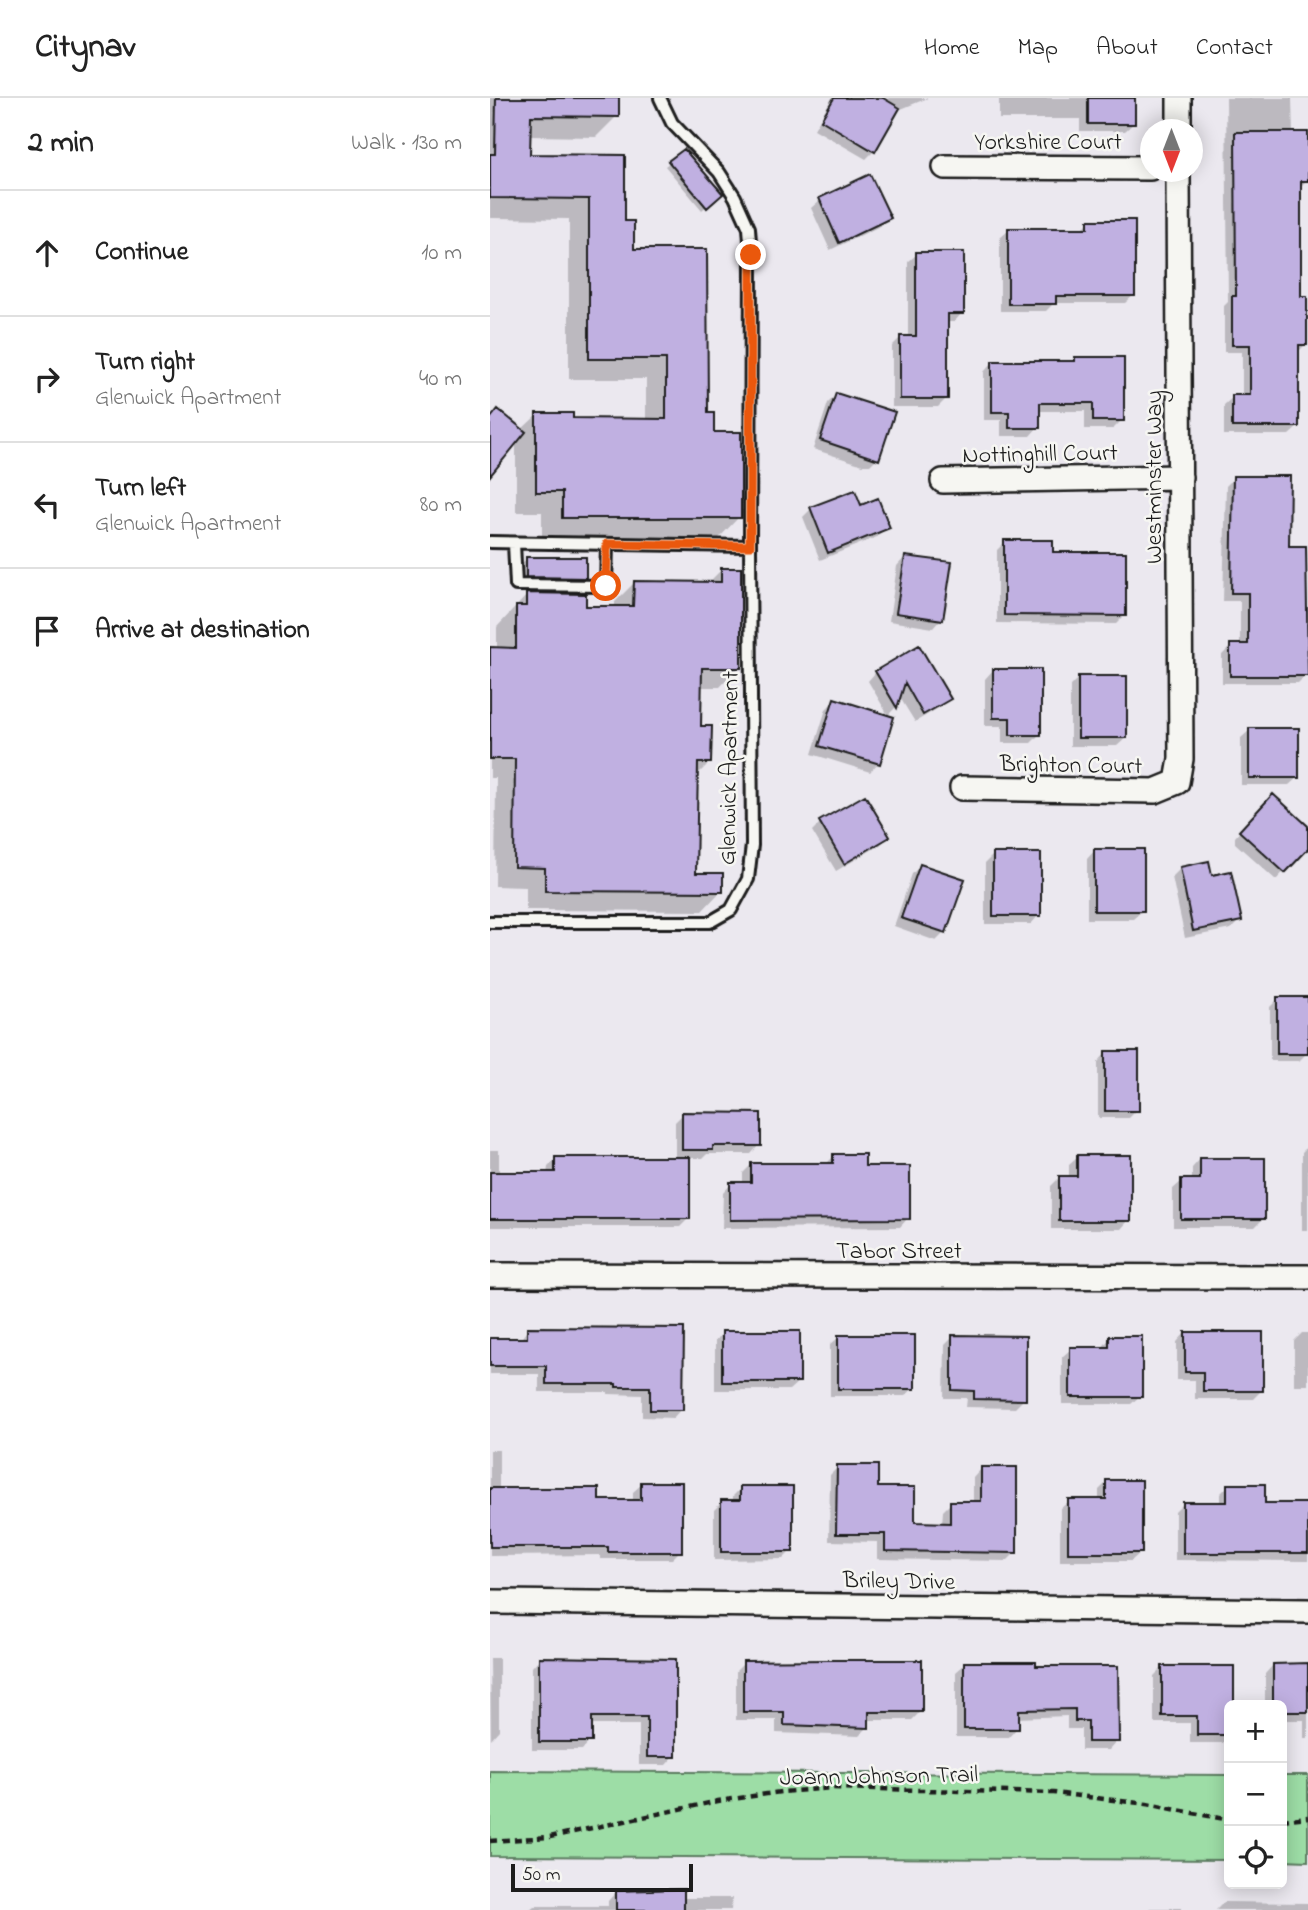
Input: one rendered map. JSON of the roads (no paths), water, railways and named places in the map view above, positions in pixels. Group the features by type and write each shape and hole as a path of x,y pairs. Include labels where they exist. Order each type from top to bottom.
{"street":[{"path":"1179,98 1179,119"},
{"name":"Yorkshire Court","path":"945,167 1140,168"},
{"name":"Westminster Way","path":"1177,782 1181,759 1178,182"},
{"name":"Nottinghill Court","path":"943,481 1180,477"},
{"name":"Brighton Court","path":"962,788 1156,792 1177,782"},
{"name":"Tabor Street","path":"490,1275 1308,1277"},
{"name":"Briley Drive","path":"490,1602 1308,1611"}],"lane":[{"name":"Glenwick Apartment","path":"490,922 710,922 731,910 748,879 752,845 749,229 735,197 719,172 672,123 660,98"},
{"path":"490,542 750,546"},
{"path":"514,543 516,585 606,586 607,544"}]}
